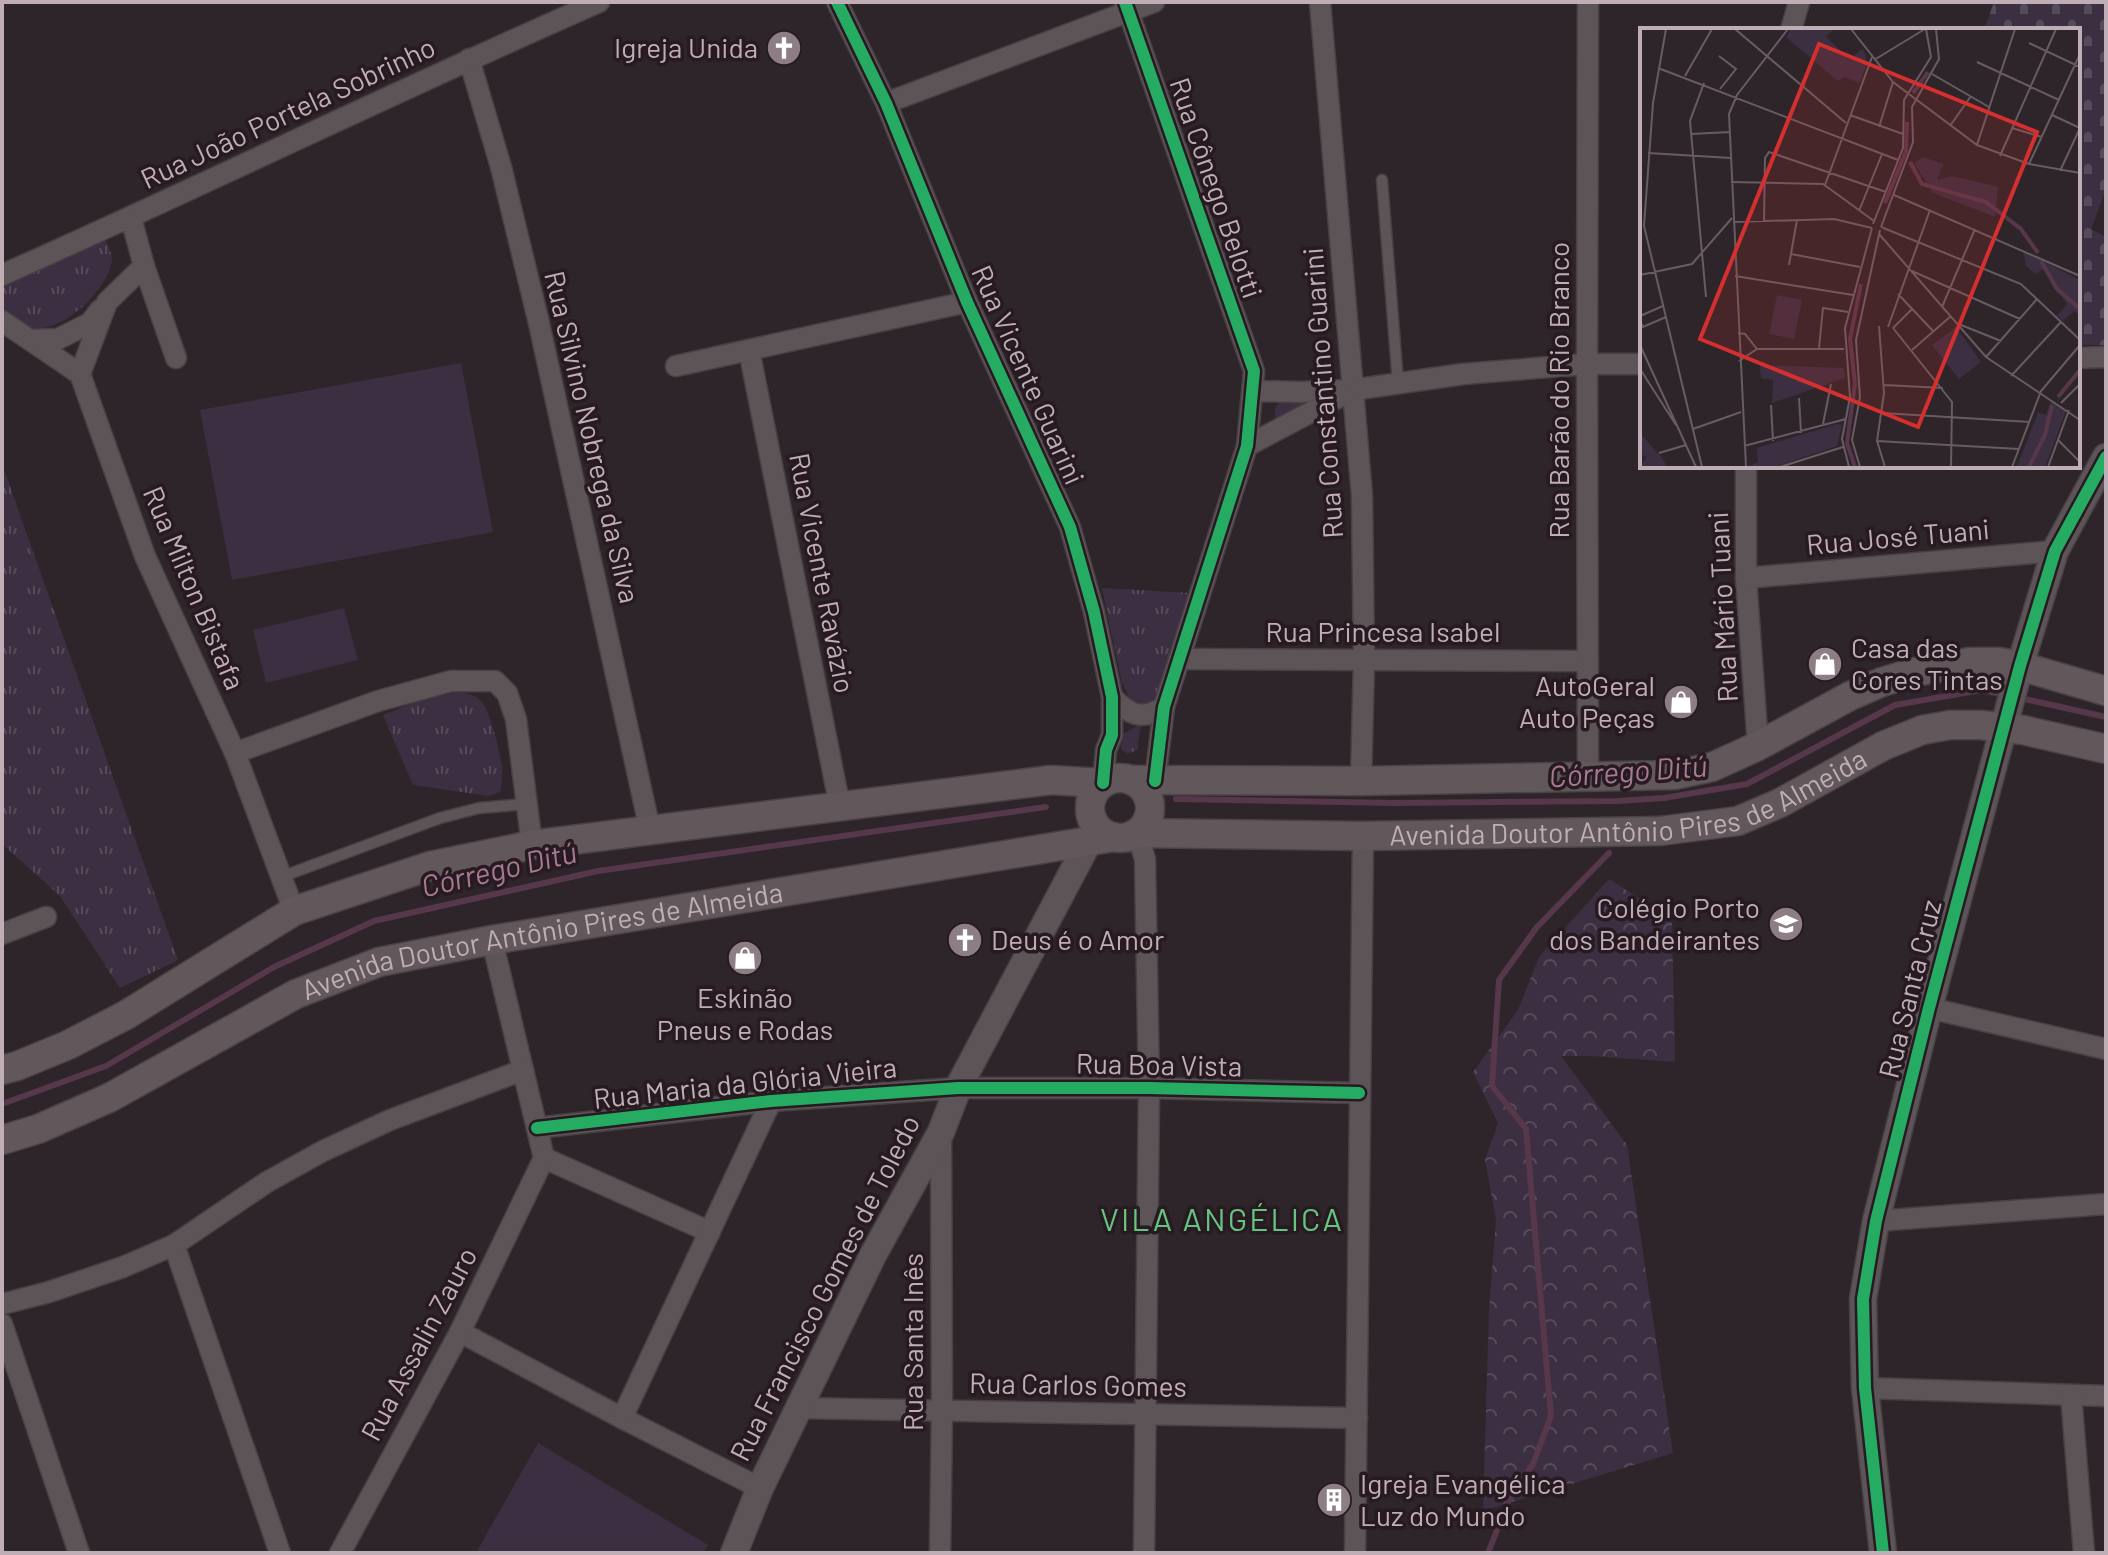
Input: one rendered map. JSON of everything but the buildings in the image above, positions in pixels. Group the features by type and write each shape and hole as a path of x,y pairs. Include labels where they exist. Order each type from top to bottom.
{"main road":[{"name":"Avenida Doutor Antônio Pires de Almeida","path":"2,1070 68,1045 126,1015 294,911 430,866 532,845 1051,780 1361,781 1674,775 1712,767 1882,682 1970,662 1999,662 2018,672 2106,691"},
{"name":"Avenida Doutor Antônio Pires de Almeida","path":"2,1140 38,1129 109,1098 296,994 379,962 492,940 1113,837 1660,831 1738,821 1780,803 1883,746 1922,730 1950,725 2005,720 2023,730 2106,749"},
{"path":"1130,781 1142,788 1147,796 1149,806 1144,825 1113,837 1100,830 1090,813 1093,794 1130,781"}],"street":[{"name":"Rua João Portela Sobrinho","path":"2,275 599,2"},
{"name":"Rua Vicente Guarini","path":"837,2 886,103 967,302 1070,527 1094,612 1112,697 1112,735 1106,750 1130,781"},
{"path":"886,103 1127,7 1154,2"},
{"name":"Rua Constantino Guarini","path":"1320,2 1362,496 1364,661 1361,781"},
{"name":"Rua Barão do Rio Branco","path":"1588,2 1588,777"},
{"path":"1792,28 1799,2"},
{"name":"Rua Cônego Belotti","path":"1127,7 1254,371 1247,446 1164,707 1130,781"},
{"name":"Rua Silvino Nobrega da Silva","path":"469,59 501,167 538,319 650,830"},
{"path":"131,218 176,358"},
{"path":"31,340 58,339 90,323 144,266"},
{"path":"2,321 80,374 107,302"},
{"path":"676,366 967,302"},
{"name":"Rua Vicente Ravázio","path":"749,350 840,807"},
{"path":"2080,358 2106,357"},
{"path":"1253,391 1352,390 1463,374 1587,364 1640,364"},
{"name":"Rua Milton Bistafa","path":"80,374 145,556 235,753 294,911"},
{"path":"1247,446 1352,390"},
{"name":"Rua Santa Cruz","path":"1883,1553 1865,1388 1863,1299 1876,1221 2018,672 2055,551 2106,457"},
{"name":"Rua Mário Tuani","path":"1746,468 1746,578 1758,746"},
{"name":"Rua José Tuani","path":"1746,578 2055,551"},
{"name":"Rua Princesa Isabel","path":"1179,659 1587,661"},
{"path":"235,753 378,701 451,681 495,681 507,693 516,719 532,845"},
{"path":"1112,697 1130,713 1154,713 1164,707"},
{"path":"1355,1553 1363,836"},
{"path":"1113,837 1145,859 1149,1088 1144,1553"},
{"name":"Rua Francisco Gomes de Toledo","path":"734,1553 760,1488 798,1408 873,1255 941,1132 958,1088 1113,837"},
{"path":"2,934 46,917"},
{"path":"492,940 544,1158 710,1232"},
{"path":"1929,1008 2106,1049"},
{"path":"2,1304 123,1267 174,1245 267,1182 323,1151 390,1120 523,1070"},
{"name":"Rua Boa Vista","path":"958,1088 1359,1093"},
{"name":"Rua Maria da Glória Vieira","path":"537,1128 771,1101 958,1088"},
{"path":"622,1418 771,1101"},
{"name":"Rua Santa Inês","path":"940,1553 941,1132"},
{"name":"Rua Assalin Zauro","path":"340,1553 460,1332 544,1158"},
{"path":"1876,1221 2106,1204"},
{"path":"174,1245 280,1553"},
{"path":"2,1324 79,1553"},
{"path":"460,1332 760,1488"},
{"path":"1865,1388 2106,1396"},
{"path":"2071,1395 2084,1553"},
{"name":"Rua Carlos Gomes","path":"798,1408 1357,1418"}],"lane":[{"path":"1382,180 1398,383"},
{"path":"281,877 440,818 479,808 526,804"}],"green space":[{"path":"1994,2 2106,2 2106,189 2091,229 2106,237 2106,345 2080,345 2080,28 1985,28"},
{"path":"104,236 112,257 109,272 82,308 43,328 23,326 2,314 2,281"},
{"path":"461,363 493,532 232,580 200,410"},
{"path":"1324,397 1280,420 1275,416 1280,401"},
{"path":"2,464 178,960 120,988 60,896 2,844"},
{"path":"1102,588 1190,593 1158,697 1146,707 1132,702 1122,683"},
{"path":"344,608 358,660 266,683 253,630"},
{"path":"458,692 481,701 494,732 502,779 500,792 489,796 413,785 383,715 422,699"},
{"path":"1141,724 1137,750 1128,754 1121,749 1123,734"},
{"path":"1609,879 1672,919 1675,1062 1561,1056 1627,1145 1673,1453 1483,1511 1489,1309 1496,1220 1485,1160 1498,1123 1473,1072 1518,1010 1539,957"},
{"path":"538,1443 708,1545 703,1553 476,1553"}],"waterway":[{"name":"Córrego Ditú","path":"1176,799 1394,803 1664,798 1747,784 1895,705 1982,690 2005,695"},
{"name":"Córrego Ditú","path":"2020,698 2106,717"},
{"name":"Córrego Ditú","path":"2,1104 106,1066 274,967 374,921 598,871 1046,807"},
{"path":"1488,1553 1509,1500 1533,1464 1551,1416 1526,1129 1492,1086 1499,980 1537,927 1609,853"}],"cycle path":[{"path":"837,2 886,103 967,302 1070,527 1094,612 1112,697 1112,735 1106,750 1103,783"},
{"path":"1125,2 1254,371 1247,446 1164,707 1155,781"},
{"path":"1883,1553 1865,1388 1863,1299 1876,1221 2020,666 2055,551 2106,457"},
{"path":"537,1128 771,1101 958,1088 1359,1093"}],"place":[{"name":"Igreja Unida","path":"784,48"},
{"name":"Casa das Cores Tintas","path":"1825,664"},
{"name":"AutoGeral Auto Peças","path":"1681,702"},
{"name":"Colégio Porto dos Bandeirantes","path":"1786,924"},
{"name":"Deus é o Amor","path":"965,940"},
{"name":"Eskinão Pneus e Rodas","path":"745,958"},
{"name":"Igreja Evangélica Luz do Mundo","path":"1334,1500"}],"district":[{"name":"VILA ANGÉLICA","path":"1222,1220"}]}
